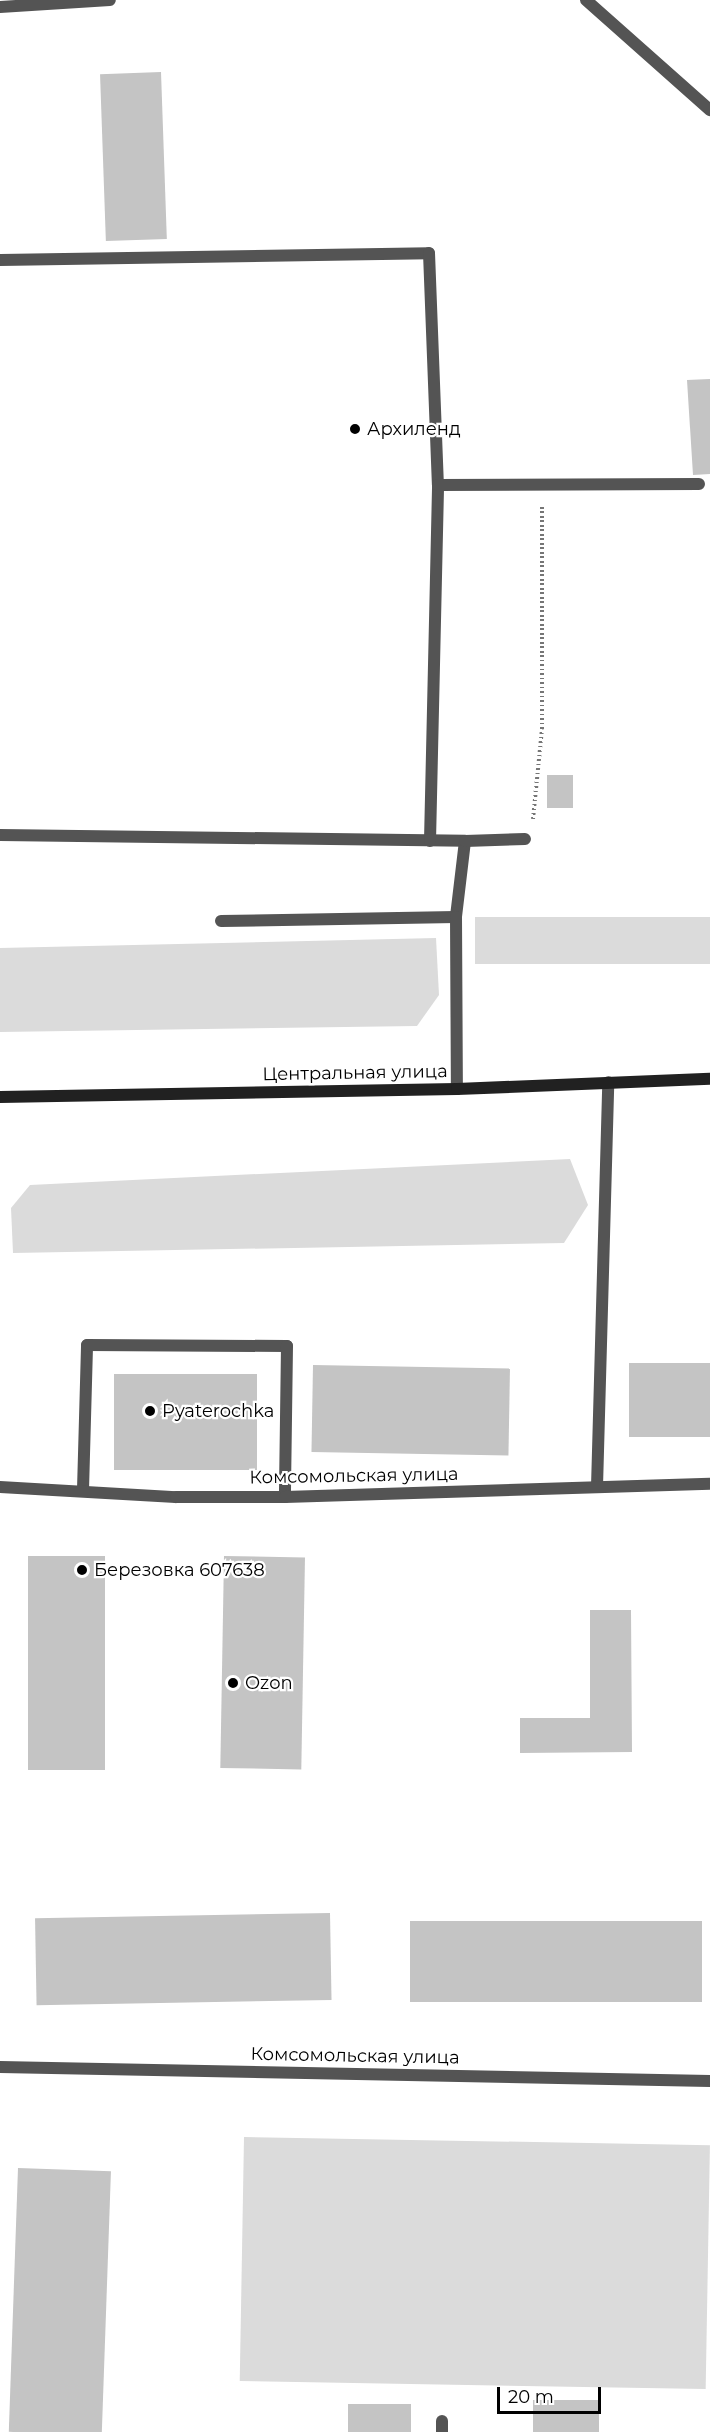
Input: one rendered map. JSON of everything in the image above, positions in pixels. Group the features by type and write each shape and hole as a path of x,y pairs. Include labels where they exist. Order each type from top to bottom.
{"main road":[{"name":"Центральная улица","path":"0,1097 457,1089 710,1079"}],"street":[{"path":"0,7 110,0"},
{"path":"586,0 710,110"},
{"path":"0,260 429,253 438,484 430,841"},
{"path":"438,484 699,484"},
{"path":"0,835 465,842 525,839"},
{"path":"457,1089 456,917 465,842"},
{"path":"221,921 456,917"},
{"path":"597,1487 608,1082"},
{"path":"83,1490 87,1345 287,1346 285,1497"},
{"name":"Комсомольская улица","path":"0,1487 176,1497 285,1497 710,1484"},
{"name":"Комсомольская улица","path":"0,2067 710,2081"}],"path":[{"path":"525,839 536,813 542,729 542,484"}],"shaded area":[{"path":"475,917 710,917 710,964 475,964"},
{"path":"436,938 439,995 417,1026 0,1032 0,948"},
{"path":"570,1159 588,1205 564,1243 13,1253 11,1208 30,1185"},
{"path":"244,2137 710,2145 706,2389 240,2381"}],"building":[{"path":"161,72 167,239 106,241 100,74"},
{"path":"710,379 710,474 693,475 687,380"},
{"path":"547,775 573,775 573,808 547,808"},
{"path":"629,1363 710,1363 710,1437 629,1437"},
{"path":"313,1365 510,1368 508,1455 311,1452"},
{"path":"114,1374 257,1374 257,1470 114,1470"},
{"path":"28,1556 105,1556 105,1770 28,1770"},
{"path":"224,1556 305,1557 301,1769 220,1768"},
{"path":"590,1610 631,1610 632,1752 520,1753 520,1718 590,1718"},
{"path":"330,1913 332,2000 37,2005 35,1918"},
{"path":"410,1921 702,1921 702,2002 410,2002"},
{"path":"18,2168 111,2171 102,2432 9,2432"},
{"path":"533,2400 599,2400 599,2432 533,2432"},
{"path":"348,2404 411,2404 411,2432 348,2432"}],"place":[{"name":"Архиленд","path":"355,429"},
{"name":"Pyaterochka","path":"150,1411"},
{"name":"Березовка 607638","path":"82,1570"},
{"name":"Ozon","path":"233,1683"}]}
